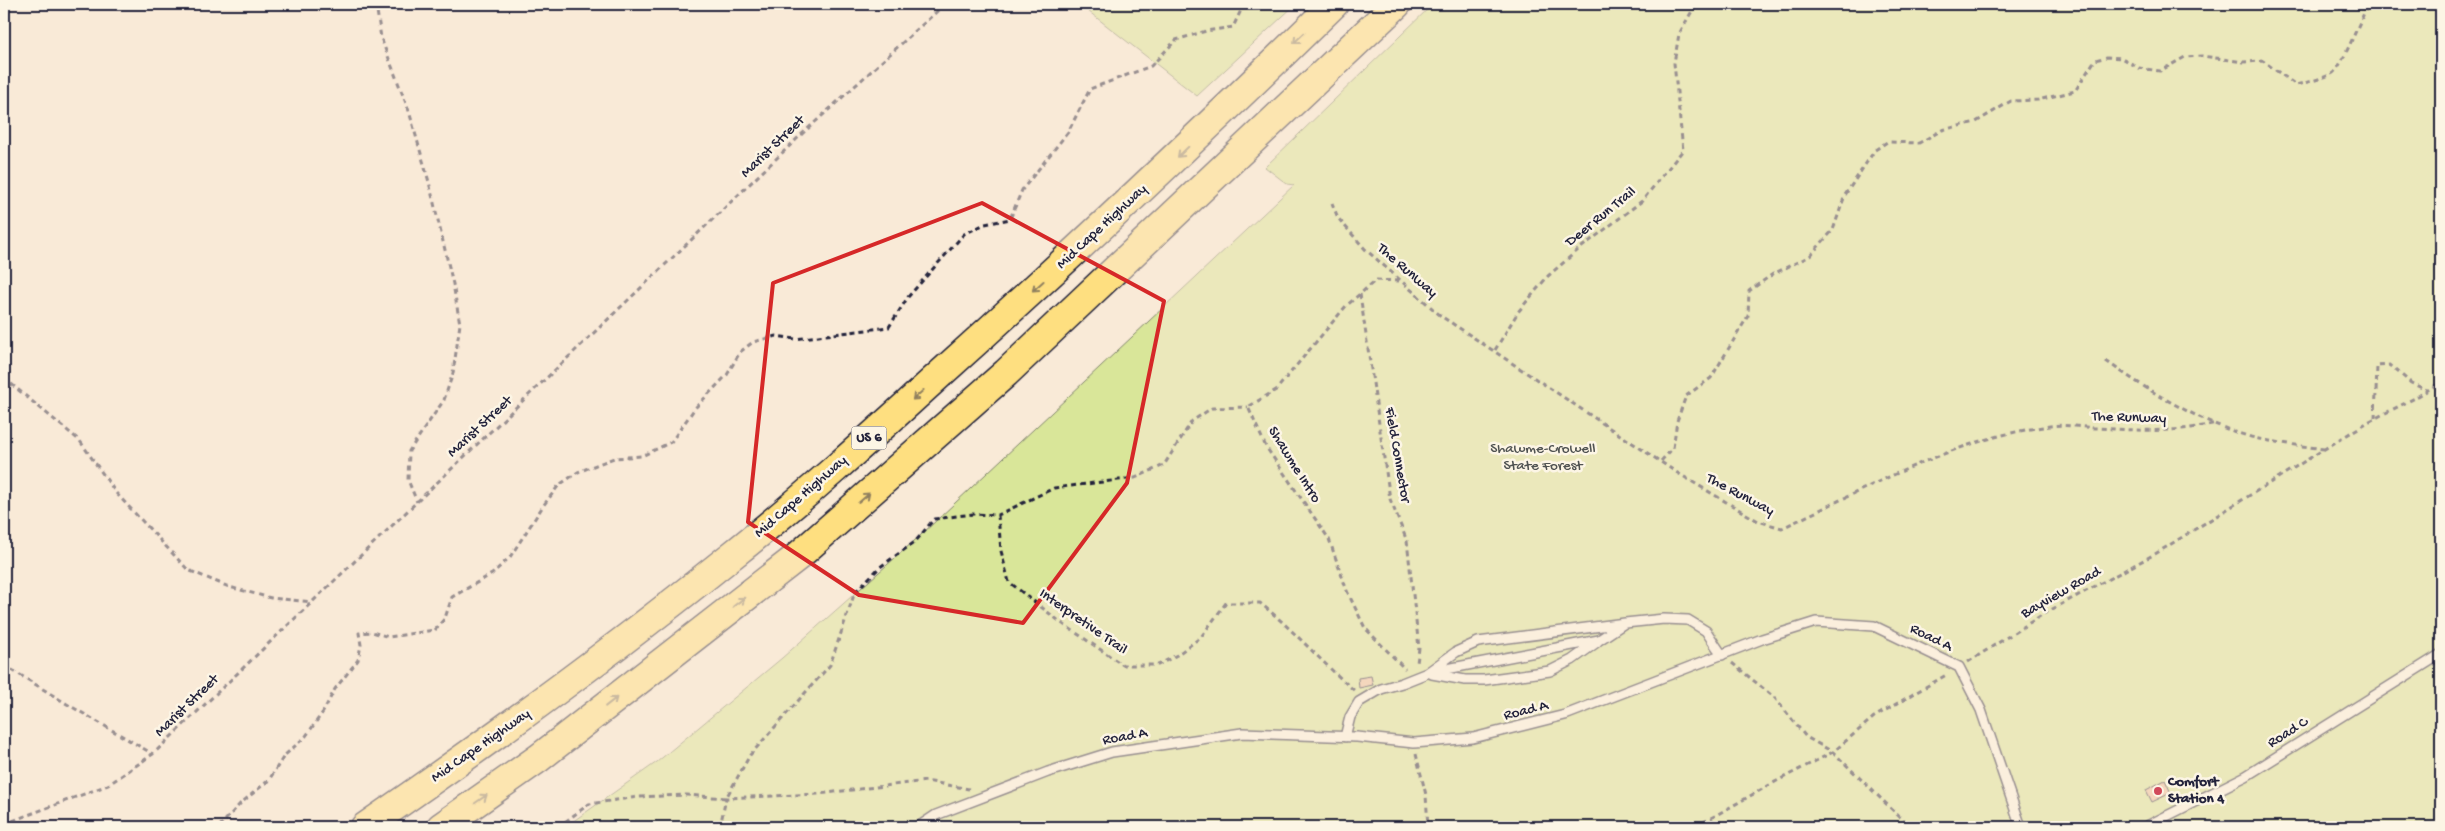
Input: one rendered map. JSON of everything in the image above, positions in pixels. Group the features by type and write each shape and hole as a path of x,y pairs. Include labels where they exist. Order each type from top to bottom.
{"highway":[{"name":"Mid Cape Highway","path":"365,827 536,707 731,557 833,470 1127,204 1334,4"},
{"name":"US 6","path":"441,827 539,758 797,557 1006,373 1397,4"}],"lane":[{"path":"1345,737 1350,717 1359,702 1381,689 1427,672 1456,652 1478,642 1625,623 1664,619 1688,620 1706,631 1722,655"},
{"name":"Road A","path":"918,827 936,815 992,793 1048,772 1112,752 1242,734 1345,737 1414,744 1473,738 1565,715 1722,655 1816,622 1874,626 1959,667 1981,710 2021,827"},
{"path":"1427,672 1465,680 1484,680 1550,671 1572,660 1625,623"},
{"path":"1427,672 1599,640"},
{"name":"Road C","path":"2145,827 2246,776 2441,654"}],"path":[{"path":"376,4 381,38 409,111 429,182 453,284 460,324 453,373 444,400 409,451 408,480 417,502"},
{"name":"Marist Street","path":"4,824 108,785 153,754 802,134 945,4"},
{"path":"219,827 240,804 269,780 284,756 306,736 323,712 335,690 358,660 361,646 359,633 372,632 389,637 435,630 446,618 452,598 492,574 510,558 543,506 559,485 578,472 614,458 642,456 670,442 695,408 728,375 740,352 754,342 776,336 795,339 889,327 908,297 964,234 985,224 1010,219 1022,190 1068,132 1090,89 1151,66 1176,40 1206,31 1233,27 1244,4"},
{"name":"Deer Run Trail","path":"1495,350 1518,312 1548,276 1578,250 1642,201 1682,150 1674,63 1679,34 1696,4"},
{"path":"1660,461 1673,448 1677,421 1686,396 1710,378 1748,316 1749,292 1773,274 1810,256 1833,230 1845,195 1875,150 1887,142 1919,144 1942,130 1976,122 2011,102 2038,100 2075,91 2095,60 2107,57 2122,58 2139,68 2160,71 2186,57 2202,56 2244,62 2263,61 2296,85 2308,82 2335,72 2347,53 2359,20 2369,4"},
{"name":"The Runway","path":"1332,203 1338,218 1365,249 1441,316 1660,461 1758,521 1782,528 1968,444 2025,430 2053,426 2157,432 2187,430 2216,423"},
{"path":"720,827 726,798 750,755 830,665 855,592 880,568 915,542 934,519 973,514 998,515 1054,488 1135,478 1164,465 1192,421 1212,408 1248,407 1276,390 1346,306 1376,280 1400,281"},
{"name":"Field Connector","path":"1360,294 1390,499 1407,541 1419,648 1414,678"},
{"path":"2106,360 2168,401 2216,423 2258,438 2324,449"},
{"path":"2375,418 2377,366 2390,365 2411,383 2427,390"},
{"path":"4,378 80,441 116,493 188,570 229,587 271,598 312,602"},
{"name":"Bayview Road","path":"1695,827 1833,752 1874,717 2045,613 2155,554 2375,418 2441,382"},
{"name":"Shawme Intro","path":"1248,407 1266,447 1329,539 1346,591 1365,628 1414,678"},
{"name":"Interpretive Trail","path":"998,515 1000,551 1009,582 1063,624 1123,665 1158,665 1201,637 1226,603 1260,603 1290,627 1326,666 1365,698"},
{"path":"1722,655 1775,698 1806,737 1833,752 1910,827"},
{"path":"4,665 153,754"},
{"path":"1414,744 1426,795 1428,827"},
{"path":"558,827 589,804 638,797 687,795 726,798 809,794 926,781 992,793"}],"highlighted area":[{"path":"982,203 1164,301 1127,483 1023,623 859,595 748,522 773,283"}],"green space":[{"path":"1079,4 1296,4 1197,96"},
{"name":"Shawme-Crowell State Forest","path":"1433,4 2441,4 2441,827 565,827 657,762 782,658 922,534 1294,185 1287,184 1265,167"}],"building":[{"path":"1371,676 1373,685 1359,688 1358,678"},
{"name":"Comfort Station 4","path":"2165,780 2171,793 2152,802 2146,790"}],"place":[{"name":"Comfort Station 4","path":"2158,791"}]}
